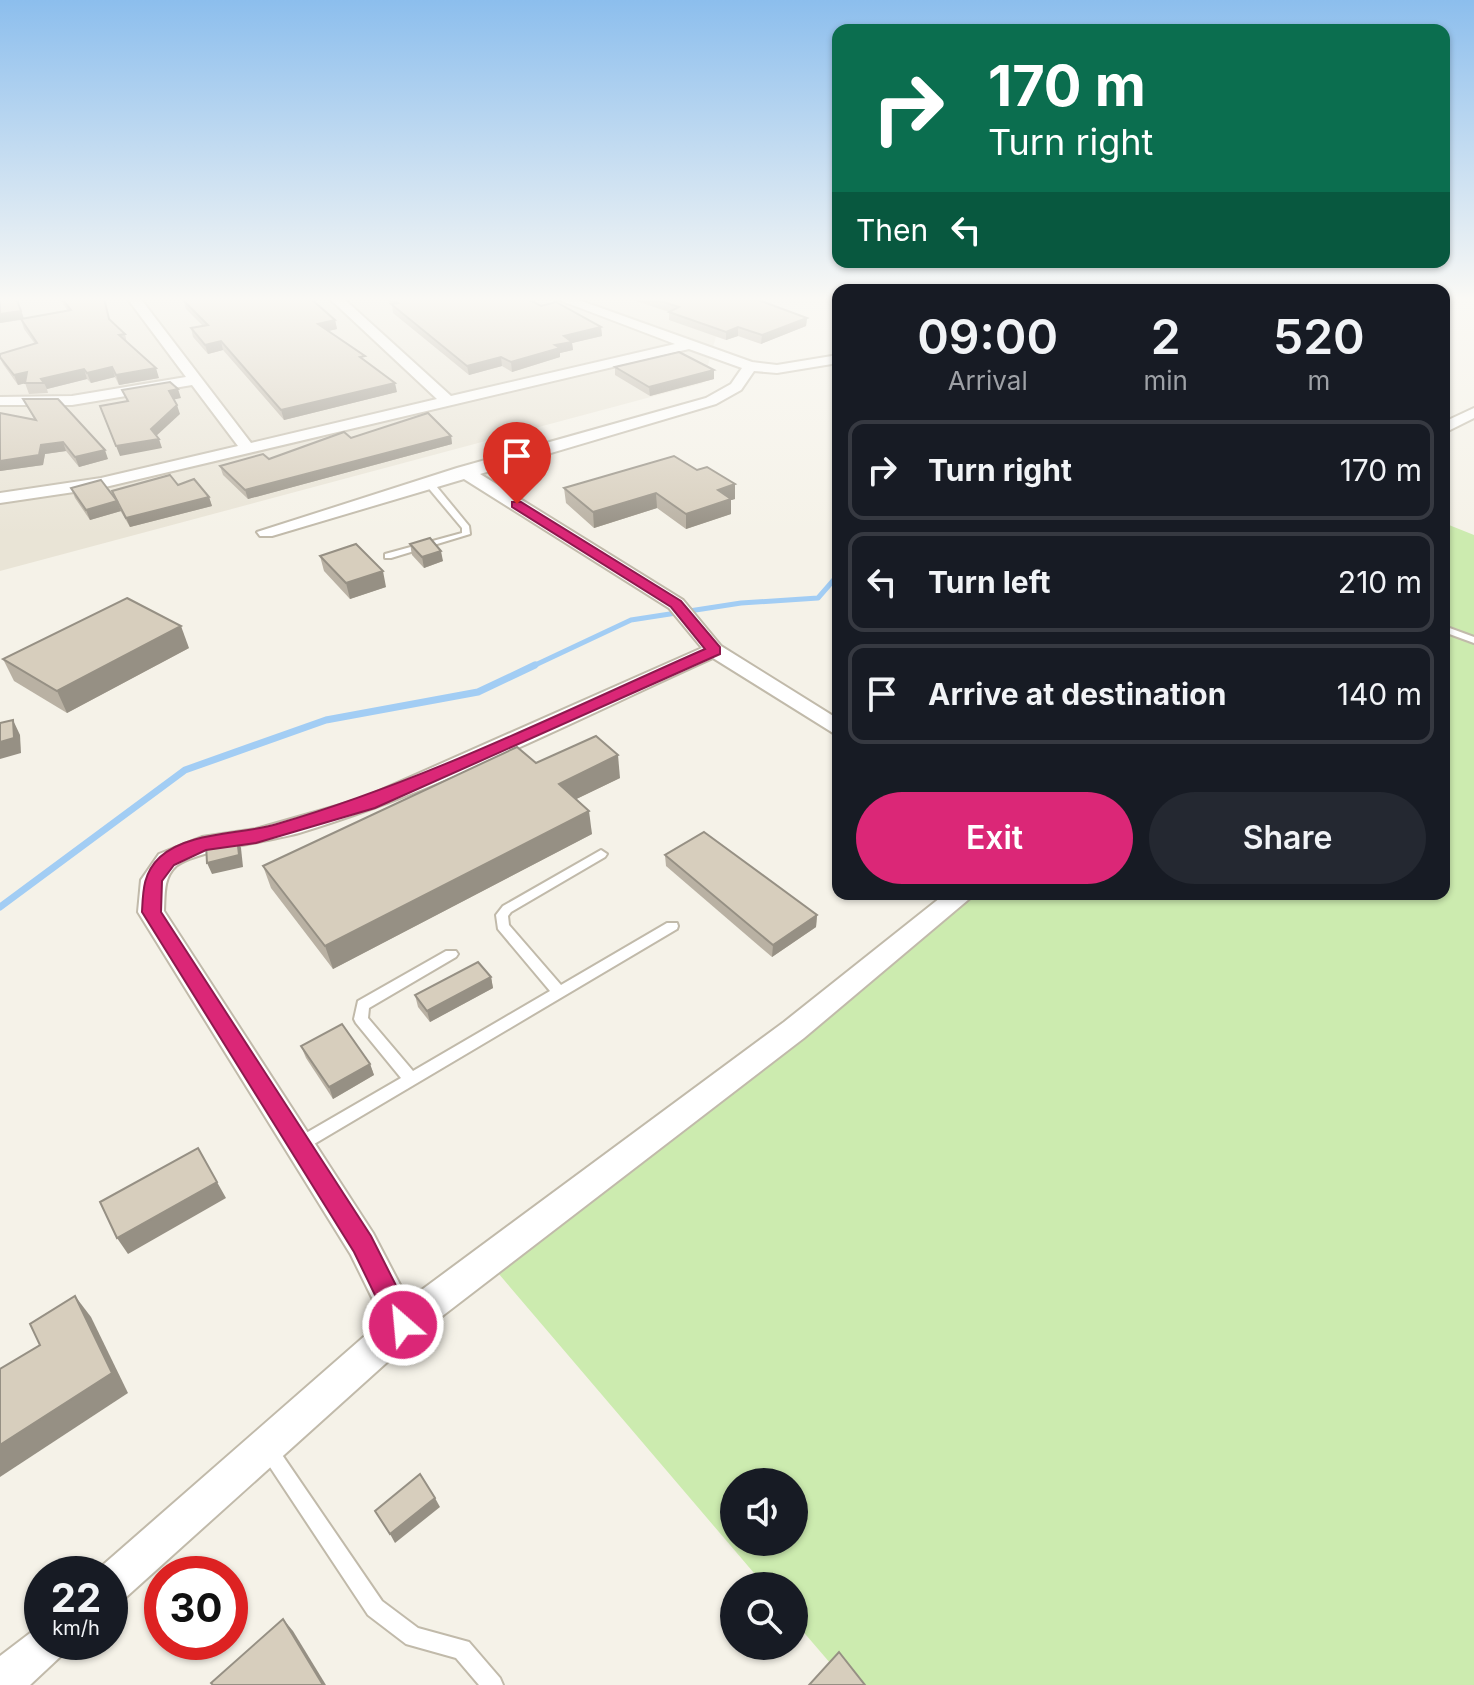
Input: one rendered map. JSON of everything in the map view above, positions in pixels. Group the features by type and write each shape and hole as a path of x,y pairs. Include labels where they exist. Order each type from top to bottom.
{"street":[{"path":"192,377 247,448"},
{"path":"421,377 446,400"},
{"path":"0,498 101,483 548,377"},
{"path":"266,532 463,471 711,401 736,387 743,377"},
{"path":"0,401 18,404 58,401 195,380"},
{"path":"1450,425 1474,412"},
{"path":"463,471 676,604 710,646 832,725"},
{"path":"403,1325 362,1244 151,912 153,880 168,860 202,845 256,837 369,804 710,646"},
{"path":"128,1569 403,1325 794,1030 955,900"},
{"path":"0,1684 27,1660"}],"lane":[{"path":"388,556 466,534 466,528 429,483"},
{"path":"1450,631 1474,640"},
{"path":"559,992 503,926 502,915 507,909 601,854"},
{"path":"299,1145 672,926"},
{"path":"411,1079 361,1019 360,1011 363,1005 451,954"},
{"path":"265,1445 375,1608 413,1637 462,1649 493,1685"}],"shaded area":[{"path":"0,377 705,377 703,383 0,571"}],"green space":[{"path":"1450,525 1474,535 1474,1685 849,1685 808,1637 808,1572 753,1572 739,1556 808,1556 808,1468 720,1468 720,1533 481,1253 947,900 1450,900"}],"building":[{"path":"26,377 51,377 41,379 44,383 25,383"},
{"path":"252,377 386,377 395,383 281,410"},
{"path":"631,377 689,377 649,387"},
{"path":"170,382 178,389 169,391 177,405 151,429 159,439 116,446 100,406 128,401 122,390"},
{"path":"23,399 58,399 105,450 75,457 63,442 41,445 39,455 0,461 0,413 36,420"},
{"path":"428,413 451,436 245,490 220,466 263,454 269,459 344,432 351,438"},
{"path":"674,456 697,470 707,467 735,484 718,490 731,499 686,514 656,493 593,512 564,488"},
{"path":"170,475 178,485 194,479 209,497 126,518 112,491"},
{"path":"101,480 117,501 86,510 71,488"},
{"path":"430,538 441,551 422,557 410,544"},
{"path":"356,544 383,571 346,583 320,556"},
{"path":"127,598 181,626 57,691 3,659"},
{"path":"13,720 14,738 0,742 0,723"},
{"path":"596,736 618,755 559,784 589,811 325,946 263,866 517,747 536,763"},
{"path":"704,832 817,915 773,945 665,855"},
{"path":"237,837 239,855 207,863 206,844"},
{"path":"478,962 491,977 427,1011 415,995"},
{"path":"342,1024 370,1064 329,1087 301,1046"},
{"path":"198,1148 217,1182 117,1238 100,1202"},
{"path":"75,1296 112,1373 0,1445 0,1369 40,1345 30,1324"},
{"path":"420,1474 435,1498 390,1534 375,1511"},
{"path":"283,1619 323,1685 211,1683 237,1660 248,1660 248,1650"},
{"path":"839,1652 865,1685 809,1685"}],"waterway":[{"path":"531,667 631,620 741,603 818,598 832,582"},
{"path":"0,907 185,770 326,720 478,692 535,665"}],"route":[{"path":"403,1325 362,1244 151,912 153,880 168,860 202,845 256,837 369,804 646,684 714,650 676,604 517,504"}]}
